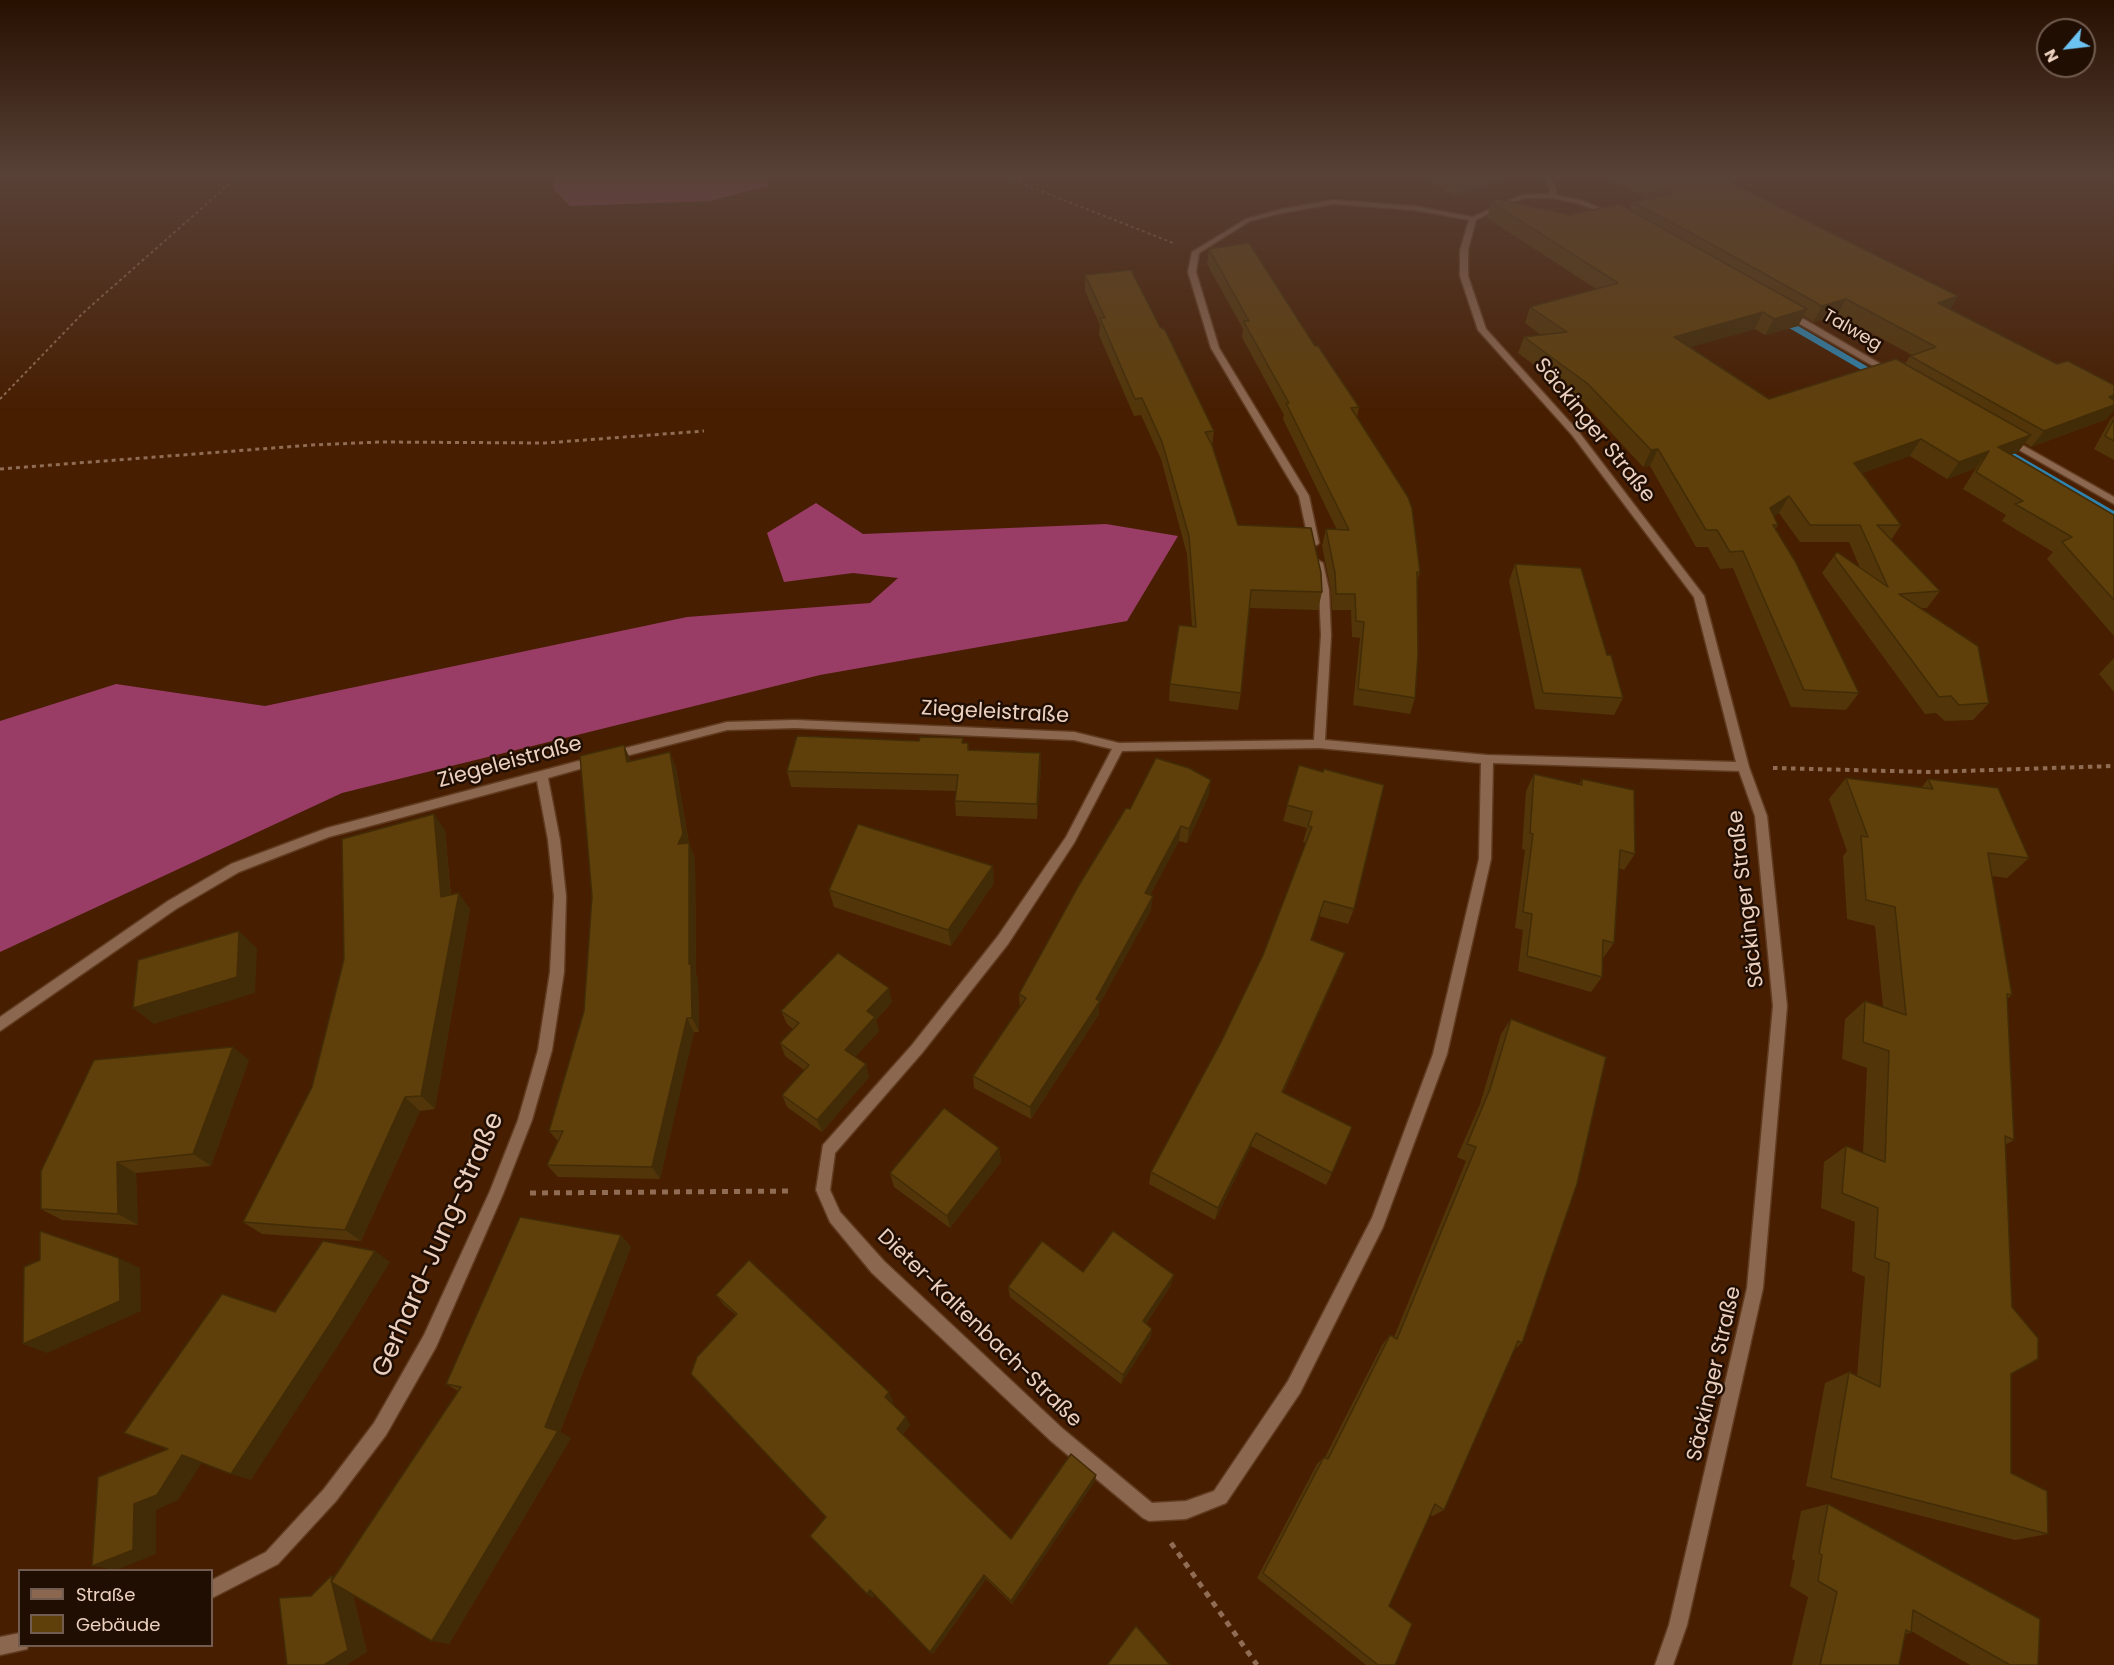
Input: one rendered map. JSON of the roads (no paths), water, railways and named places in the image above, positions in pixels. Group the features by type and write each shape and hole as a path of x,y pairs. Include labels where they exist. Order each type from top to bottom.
{"street":[{"path":"1195,256 1192,272 1215,348 1304,496 1324,590 1326,635 1320,744"},
{"name":"Säckinger Straße","path":"1464,256 1464,276 1482,330 1575,433 1700,596 1743,767 1761,816 1780,1006 1755,1288 1678,1625 1664,1665"},
{"name":"Talweg","path":"1778,308 1901,378"},
{"path":"2002,436 2114,501"},
{"name":"Ziegeleistraße","path":"0,1025 172,905 235,868 327,833 727,726 795,724 1074,735 1119,747"},
{"path":"1119,747 1320,744 1487,759 1743,767"},
{"name":"Dieter-Kaltenbach-Straße","path":"1119,747 1070,840 1003,940 917,1049 828,1150 822,1190 835,1217 879,1267 1057,1435 1149,1512 1186,1510 1220,1497 1294,1387 1378,1222 1440,1054 1485,860 1487,759"},
{"name":"Gerhard-Jung-Straße","path":"213,1588 272,1558 330,1495 380,1429 430,1341 496,1194 525,1120 545,1050 557,972 560,896 554,840 541,774"},
{"path":"0,1646 18,1642"}],"waterway":[{"path":"1780,319 1880,377"},
{"path":"1997,446 2114,516"}]}
